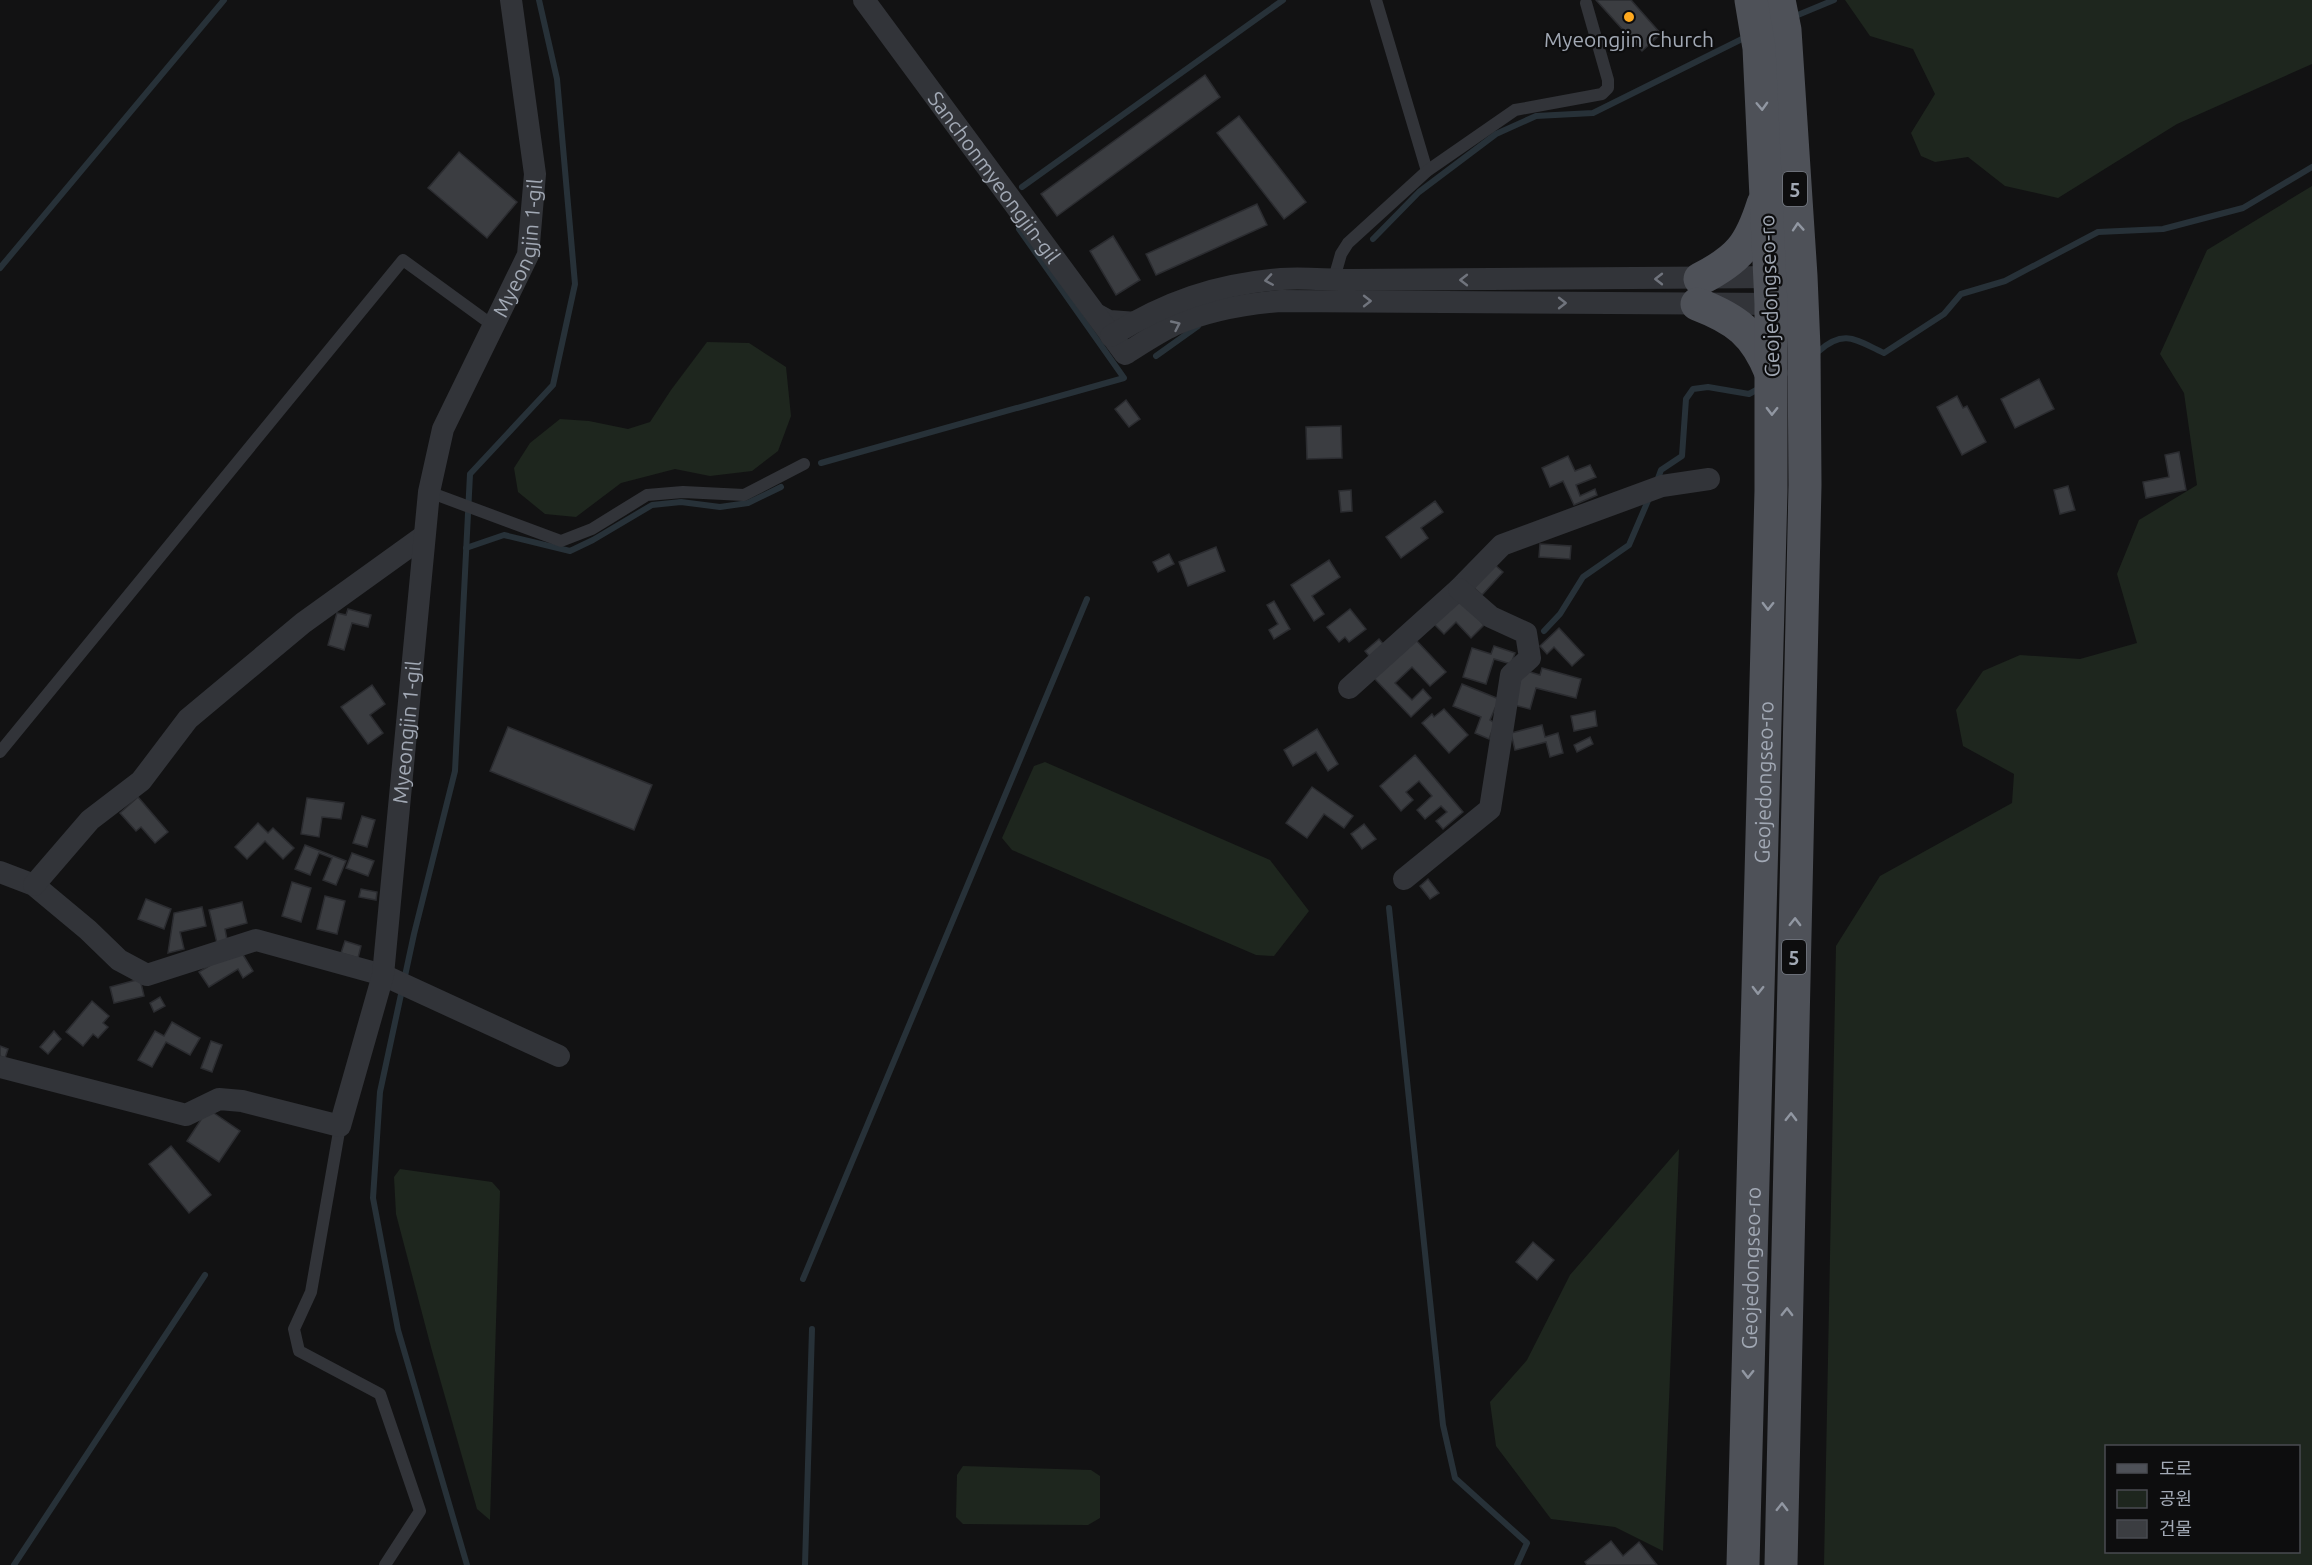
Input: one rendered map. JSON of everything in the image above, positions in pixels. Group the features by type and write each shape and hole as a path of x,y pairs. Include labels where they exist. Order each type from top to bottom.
{"main road":[{"name":"Geojedongseo-ro","path":"1743,1565 1771,491 1772,374 1786,291 1766,197 1768,17"},
{"name":"Geojedongseo-ro","path":"1768,17 1786,291 1805,485 1781,1565"},
{"path":"1766,197 1753,233 1743,249 1699,291 1745,329 1766,358 1772,374"}],"street":[{"name":"Myeongjin 1-gil","path":"340,1126 383,975 429,492 443,429 495,327 528,255 535,174 511,0"},
{"name":"Sanchonmyeongjin-gil","path":"864,0 1125,354 1172,326 1197,316 1250,303 1280,301 1332,291"},
{"path":"1112,336 1141,318 1200,292 1282,279 1332,291 1786,291"},
{"path":"1349,688 1459,589 1502,544 1662,486 1709,479"},
{"path":"34,885 90,820 141,781 188,719 303,623 424,536"},
{"path":"1404,879 1491,809 1511,675 1530,658 1526,633 1491,617 1459,589"},
{"path":"0,872 34,885 88,930 119,960 147,975 256,940 383,975 559,1056"},
{"path":"0,1067 186,1115 219,1099 242,1101 340,1126"}],"lane":[{"path":"1376,0 1427,171"},
{"path":"1332,291 1341,254 1348,243 1427,171 1515,110 1602,94 1608,88 1608,80 1586,3"},
{"path":"0,752 403,260 495,327"},
{"path":"1086,301 1110,316 1141,318"},
{"path":"429,492 561,541 592,529 647,495 683,492 744,495 804,464"},
{"path":"340,1126 310,1292 294,1329 299,1351 380,1395 420,1511 385,1565"}],"green space":[{"path":"1845,0 2312,0 2312,64 2177,124 2058,198 2005,186 1968,157 1935,162 1921,156 1911,133 1935,94 1913,49 1870,36"},
{"path":"2312,186 2312,1565 1824,1565 1836,946 1880,876 2012,803 2014,774 1963,746 1956,710 1983,671 2020,655 2080,659 2137,643 2117,574 2139,520 2197,485 2184,393 2160,354 2207,250"},
{"path":"707,342 749,343 786,367 791,416 778,451 752,471 710,476 675,469 621,483 576,517 545,514 518,492 514,468 530,443 560,419 589,421 628,429 650,422"},
{"path":"1045,762 1270,860 1309,911 1274,956 1256,955 1012,850 1002,838 1034,766"},
{"path":"1679,1149 1663,1551 1615,1527 1551,1519 1496,1446 1490,1402 1527,1360 1570,1275"},
{"path":"400,1169 492,1182 500,1191 490,1520 477,1509 396,1214 394,1177"},
{"path":"963,1466 1091,1470 1100,1476 1100,1518 1088,1525 963,1524 956,1517 957,1475"}],"building":[{"name":"Myeongjin Church","path":"1596,0 1631,0 1661,34 1642,51"},
{"path":"1205,75 1220,97 1057,216 1041,194"},
{"path":"1239,116 1306,202 1284,219 1217,133"},
{"path":"459,152 517,202 487,238 428,188"},
{"path":"1257,204 1267,225 1156,275 1146,254"},
{"path":"1113,236 1140,280 1116,295 1090,251"},
{"path":"2039,379 2054,409 2015,428 2001,399"},
{"path":"1957,396 1963,408 1967,406 1986,442 1962,455 1937,407"},
{"path":"1126,400 1140,419 1129,427 1115,409"},
{"path":"1341,426 1342,458 1307,459 1306,427"},
{"path":"2179,452 2186,490 2146,498 2143,482 2169,477 2165,455"},
{"path":"1568,456 1575,471 1590,465 1596,477 1576,485 1580,496 1595,489 1597,495 1574,505 1563,481 1550,487 1542,468"},
{"path":"2068,486 2075,510 2060,514 2054,490"},
{"path":"1351,490 1352,511 1341,512 1339,491"},
{"path":"1435,501 1443,512 1421,528 1428,538 1401,558 1386,537"},
{"path":"1540,544 1571,546 1570,559 1539,557"},
{"path":"1216,547 1225,571 1188,586 1179,562"},
{"path":"1169,554 1174,564 1158,572 1153,562"},
{"path":"1329,560 1340,577 1312,596 1324,614 1314,621 1291,585"},
{"path":"1494,564 1503,572 1482,595 1473,587"},
{"path":"1459,598 1484,625 1471,638 1456,622 1444,634 1433,623"},
{"path":"1274,601 1290,629 1274,639 1269,630 1278,624 1267,605"},
{"path":"348,609 371,615 368,627 352,623 344,650 328,645 337,613 346,615"},
{"path":"1350,609 1366,629 1349,642 1345,637 1339,642 1327,627"},
{"path":"1559,628 1584,655 1572,666 1554,647 1547,654 1540,646"},
{"path":"1379,639 1385,646 1370,657 1365,651"},
{"path":"1415,639 1446,672 1430,686 1412,667 1395,683 1412,700 1423,689 1431,698 1411,717 1374,678"},
{"path":"1494,646 1515,653 1511,664 1494,659 1486,684 1463,677 1472,648 1491,654"},
{"path":"1542,668 1581,679 1576,698 1536,688 1530,709 1514,705 1523,670 1540,675"},
{"path":"1462,684 1499,699 1490,720 1495,723 1489,739 1475,733 1481,717 1453,706"},
{"path":"372,685 385,704 370,715 383,733 368,744 341,707"},
{"path":"1444,709 1468,735 1449,753 1422,723 1432,714 1434,717"},
{"path":"1595,711 1597,726 1574,731 1571,716"},
{"path":"1542,725 1545,737 1558,733 1563,753 1550,757 1546,742 1515,750 1511,733"},
{"path":"508,727 652,785 634,830 490,771"},
{"path":"1317,729 1338,764 1328,771 1316,752 1293,766 1284,750"},
{"path":"1590,737 1593,744 1577,752 1574,745"},
{"path":"1415,755 1463,812 1443,829 1436,821 1447,812 1441,806 1425,819 1417,810 1432,796 1419,781 1406,792 1413,800 1401,811 1380,786"},
{"path":"1312,787 1353,816 1344,828 1324,814 1307,838 1286,823"},
{"path":"138,797 168,832 155,843 141,827 136,831 120,813"},
{"path":"307,798 344,803 341,819 322,817 319,837 301,834"},
{"path":"362,816 375,820 367,847 353,843"},
{"path":"258,823 268,833 273,828 294,848 283,859 265,841 247,859 235,847"},
{"path":"1364,824 1376,839 1362,849 1351,834"},
{"path":"305,845 346,861 336,885 323,880 332,858 319,853 310,875 295,869"},
{"path":"352,853 374,861 368,876 346,868"},
{"path":"1428,879 1439,893 1430,899 1420,886"},
{"path":"292,882 311,888 301,922 282,916"},
{"path":"361,889 377,892 376,900 359,897"},
{"path":"325,896 345,901 337,934 317,929"},
{"path":"146,899 171,909 164,929 138,919"},
{"path":"242,902 247,923 225,929 227,940 217,943 209,910"},
{"path":"202,907 206,926 180,932 184,949 168,953 174,913"},
{"path":"345,941 361,946 358,958 341,953"},
{"path":"242,953 253,971 243,978 238,969 209,987 199,972 227,955"},
{"path":"140,979 144,996 114,1003 110,987"},
{"path":"160,997 165,1006 154,1012 150,1003"},
{"path":"92,1001 109,1016 103,1023 108,1027 98,1038 93,1034 83,1046 66,1032"},
{"path":"172,1022 200,1038 190,1055 166,1042 152,1067 138,1060 155,1031 164,1036"},
{"path":"54,1031 61,1039 48,1054 40,1047"},
{"path":"211,1041 222,1045 212,1072 201,1068"},
{"path":"0,1046 8,1049 5,1058 0,1056"},
{"path":"208,1109 240,1131 219,1162 187,1141"},
{"path":"171,1146 211,1195 189,1213 149,1164"},
{"path":"1533,1242 1554,1260 1537,1280 1516,1262"},
{"path":"1611,1541 1623,1556 1639,1542 1657,1565 1587,1565 1585,1562"}],"waterway":[{"path":"0,268 224,0"},
{"path":"467,1565 398,1330 373,1198 380,1092 414,934 455,771 470,474 553,385 575,284 557,79 539,0"},
{"path":"1022,187 1283,0"},
{"path":"1793,17 1834,0"},
{"path":"1373,239 1419,192 1496,134 1536,116 1593,113 1748,36"},
{"path":"1819,351 1828,344 1844,338 1858,341 1884,353 1944,314 1961,294 2005,281 2098,232 2163,229 2243,208 2312,167"},
{"path":"821,463 1124,378 1019,229"},
{"path":"1156,356 1198,326"},
{"path":"1657,481 1661,470 1682,456 1686,399 1693,389 1708,387 1749,394 1760,388"},
{"path":"466,548 504,535 570,551 652,505 681,502 720,507 748,503 781,487"},
{"path":"1544,631 1560,614 1583,577 1629,545 1650,496"},
{"path":"803,1279 1087,599"},
{"path":"1389,908 1443,1425 1455,1478 1527,1543 1517,1565"},
{"path":"14,1565 205,1275"},
{"path":"805,1565 812,1329"}],"place":[{"name":"Myeongjin Church","path":"1629,17"}]}
